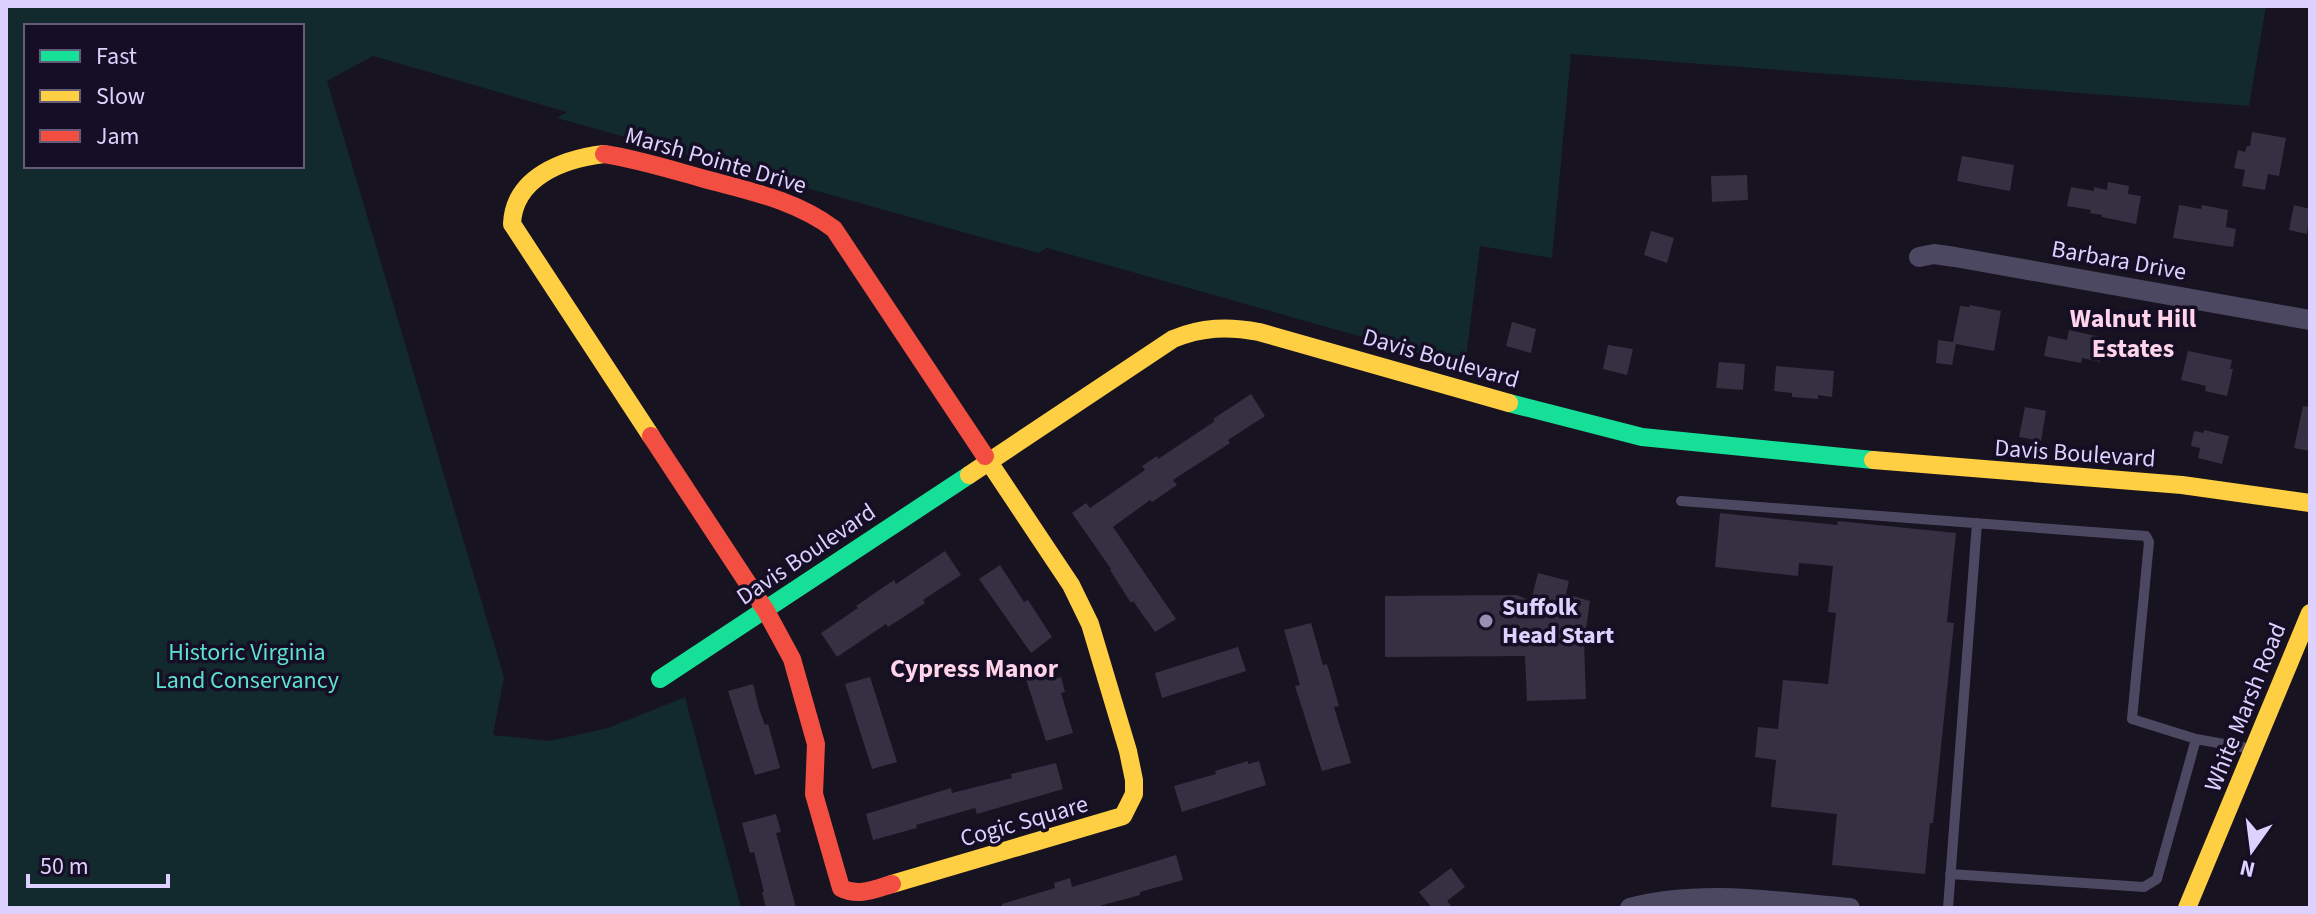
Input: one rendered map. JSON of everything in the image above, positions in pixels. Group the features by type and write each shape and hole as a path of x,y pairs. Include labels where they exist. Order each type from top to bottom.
{"street":[{"name":"Marsh Pointe Drive","path":"766,611 515,232 510,215 515,199 527,186 549,171 577,158 618,156 784,201 820,217 844,243 989,461"},
{"name":"Barbara Drive","path":"1919,257 1934,254 1955,257 2310,320"},
{"name":"Davis Boulevard","path":"660,679 1173,339 1207,327 1224,326 1259,332 1557,417 1642,437 1799,454 2182,485 2310,503"},
{"name":"Cogic Square","path":"766,611 792,659 816,744 814,794 838,883 844,891 865,892 1123,816 1134,794 1134,780 1090,624 1071,585 989,461"},
{"name":"White Marsh Road","path":"2187,908 2310,613"},
{"path":"1630,908 1649,903 1729,898 1850,908"}],"lane":[{"path":"1681,501 2146,536 2149,542 2132,719 2196,739 2254,749"},
{"path":"1948,908 1977,523"},
{"path":"1950,874 2144,887 2157,879 2196,739"}],"green space":[{"name":"Historic Virginia Land Conservancy","path":"6,6 2266,6 2249,106 1571,54 1552,258 1480,246 1465,366 1047,248 1038,253 557,118 567,112 373,56 327,81 504,677 493,735 549,741 608,728 685,697 741,908 6,908"}],"building":[{"path":"2252,132 2286,138 2279,176 2268,174 2265,190 2242,186 2245,170 2234,168 2238,150 2245,152 2250,146"},
{"path":"1962,156 2014,165 2010,191 1957,181"},
{"path":"1747,175 1748,200 1712,202 1711,176"},
{"path":"2108,182 2129,186 2128,194 2141,196 2136,224 2067,206 2071,187 2107,190"},
{"path":"2179,205 2228,210 2226,227 2236,229 2233,247 2173,238"},
{"path":"2294,205 2310,209 2307,234 2289,230"},
{"path":"1651,231 1674,238 1667,263 1644,255"},
{"path":"1960,306 2001,311 1994,351 1956,344 1952,365 1936,363 1938,340 1953,342"},
{"path":"1512,322 1536,329 1531,353 1506,346"},
{"path":"2069,330 2105,338 2100,362 2082,358 2081,363 2044,356 2048,336 2067,340"},
{"path":"1608,345 1633,349 1627,375 1603,369"},
{"path":"2188,351 2232,360 2227,396 2205,391 2206,386 2181,380"},
{"path":"1719,362 1745,364 1743,390 1716,388"},
{"path":"1776,366 1834,371 1832,397 1792,397 1792,393 1774,391"},
{"path":"1251,394 1265,416 1173,480 1177,485 1113,527 1176,619 1155,632 1133,601 1131,603 1072,513 1086,503 1090,508 1145,470 1142,466 1157,456 1158,459"},
{"path":"2303,406 2310,407 2310,451 2294,448"},
{"path":"2025,407 2046,411 2041,441 2019,437"},
{"path":"2204,430 2229,436 2222,464 2198,458 2200,448 2191,446 2194,431 2204,433"},
{"path":"1720,513 1956,533 1947,622 1954,623 1925,874 1832,865 1837,814 1771,807 1776,760 1755,757 1758,727 1778,729 1783,680 1828,684 1836,613 1828,612 1833,566 1799,563 1798,576 1715,567"},
{"path":"945,551 961,575 923,600 925,603 888,627 886,624 837,657 821,633 894,580 896,584"},
{"path":"1000,565 1052,637 1031,653 979,579"},
{"name":"Suffolk Head Start","path":"1538,573 1569,581 1566,594 1590,601 1584,642 1586,699 1527,701 1525,656 1385,657 1385,596 1517,595 1531,601"},
{"path":"1311,623 1339,706 1334,707 1351,763 1322,771 1295,686 1300,685 1284,630"},
{"path":"1238,647 1246,671 1162,698 1155,673"},
{"path":"1051,665 1055,679 1061,677 1065,692 1061,693 1073,733 1046,741 1024,673"},
{"path":"870,677 897,762 872,769 845,684"},
{"path":"753,684 780,768 755,775 728,691"},
{"path":"1248,761 1248,764 1259,761 1266,785 1182,812 1174,786"},
{"path":"1056,763 1063,789 977,814 975,808 873,840 866,814 951,788 952,793 1012,778 1011,774"},
{"path":"776,814 781,832 776,833 796,908 766,908 754,852 750,853 742,823"},
{"path":"1176,855 1183,880 1140,892 1140,895 1092,908 1002,908 1002,904 1055,888 1054,883 1070,878 1072,887"},
{"path":"1451,868 1465,887 1447,901 1453,908 1432,908 1419,892"}],"traffic: fast":[{"path":"1509,403 1642,437 1873,460"},
{"path":"660,679 969,475"}],"traffic: slow":[{"path":"604,154 573,160 543,173 521,194 512,224 651,436"},
{"path":"969,475 1173,339 1205,330 1226,328 1259,332 1509,403"},
{"path":"892,884 1123,816 1134,794 1128,751 1090,624 1071,585 985,456"},
{"path":"1873,460 2182,485 2310,503"},
{"path":"2187,908 2310,613"}],"traffic: jam":[{"path":"604,154 653,164 770,197 803,210 834,229 985,456"},
{"path":"651,436 766,611 792,659 816,744 814,794 841,888 860,892 892,884"}],"place":[{"name":"Suffolk Head Start","path":"1486,621"}],"district":[{"name":"Walnut Hill Estates","path":"2133,333"},
{"name":"Cypress Manor","path":"974,668"}]}
